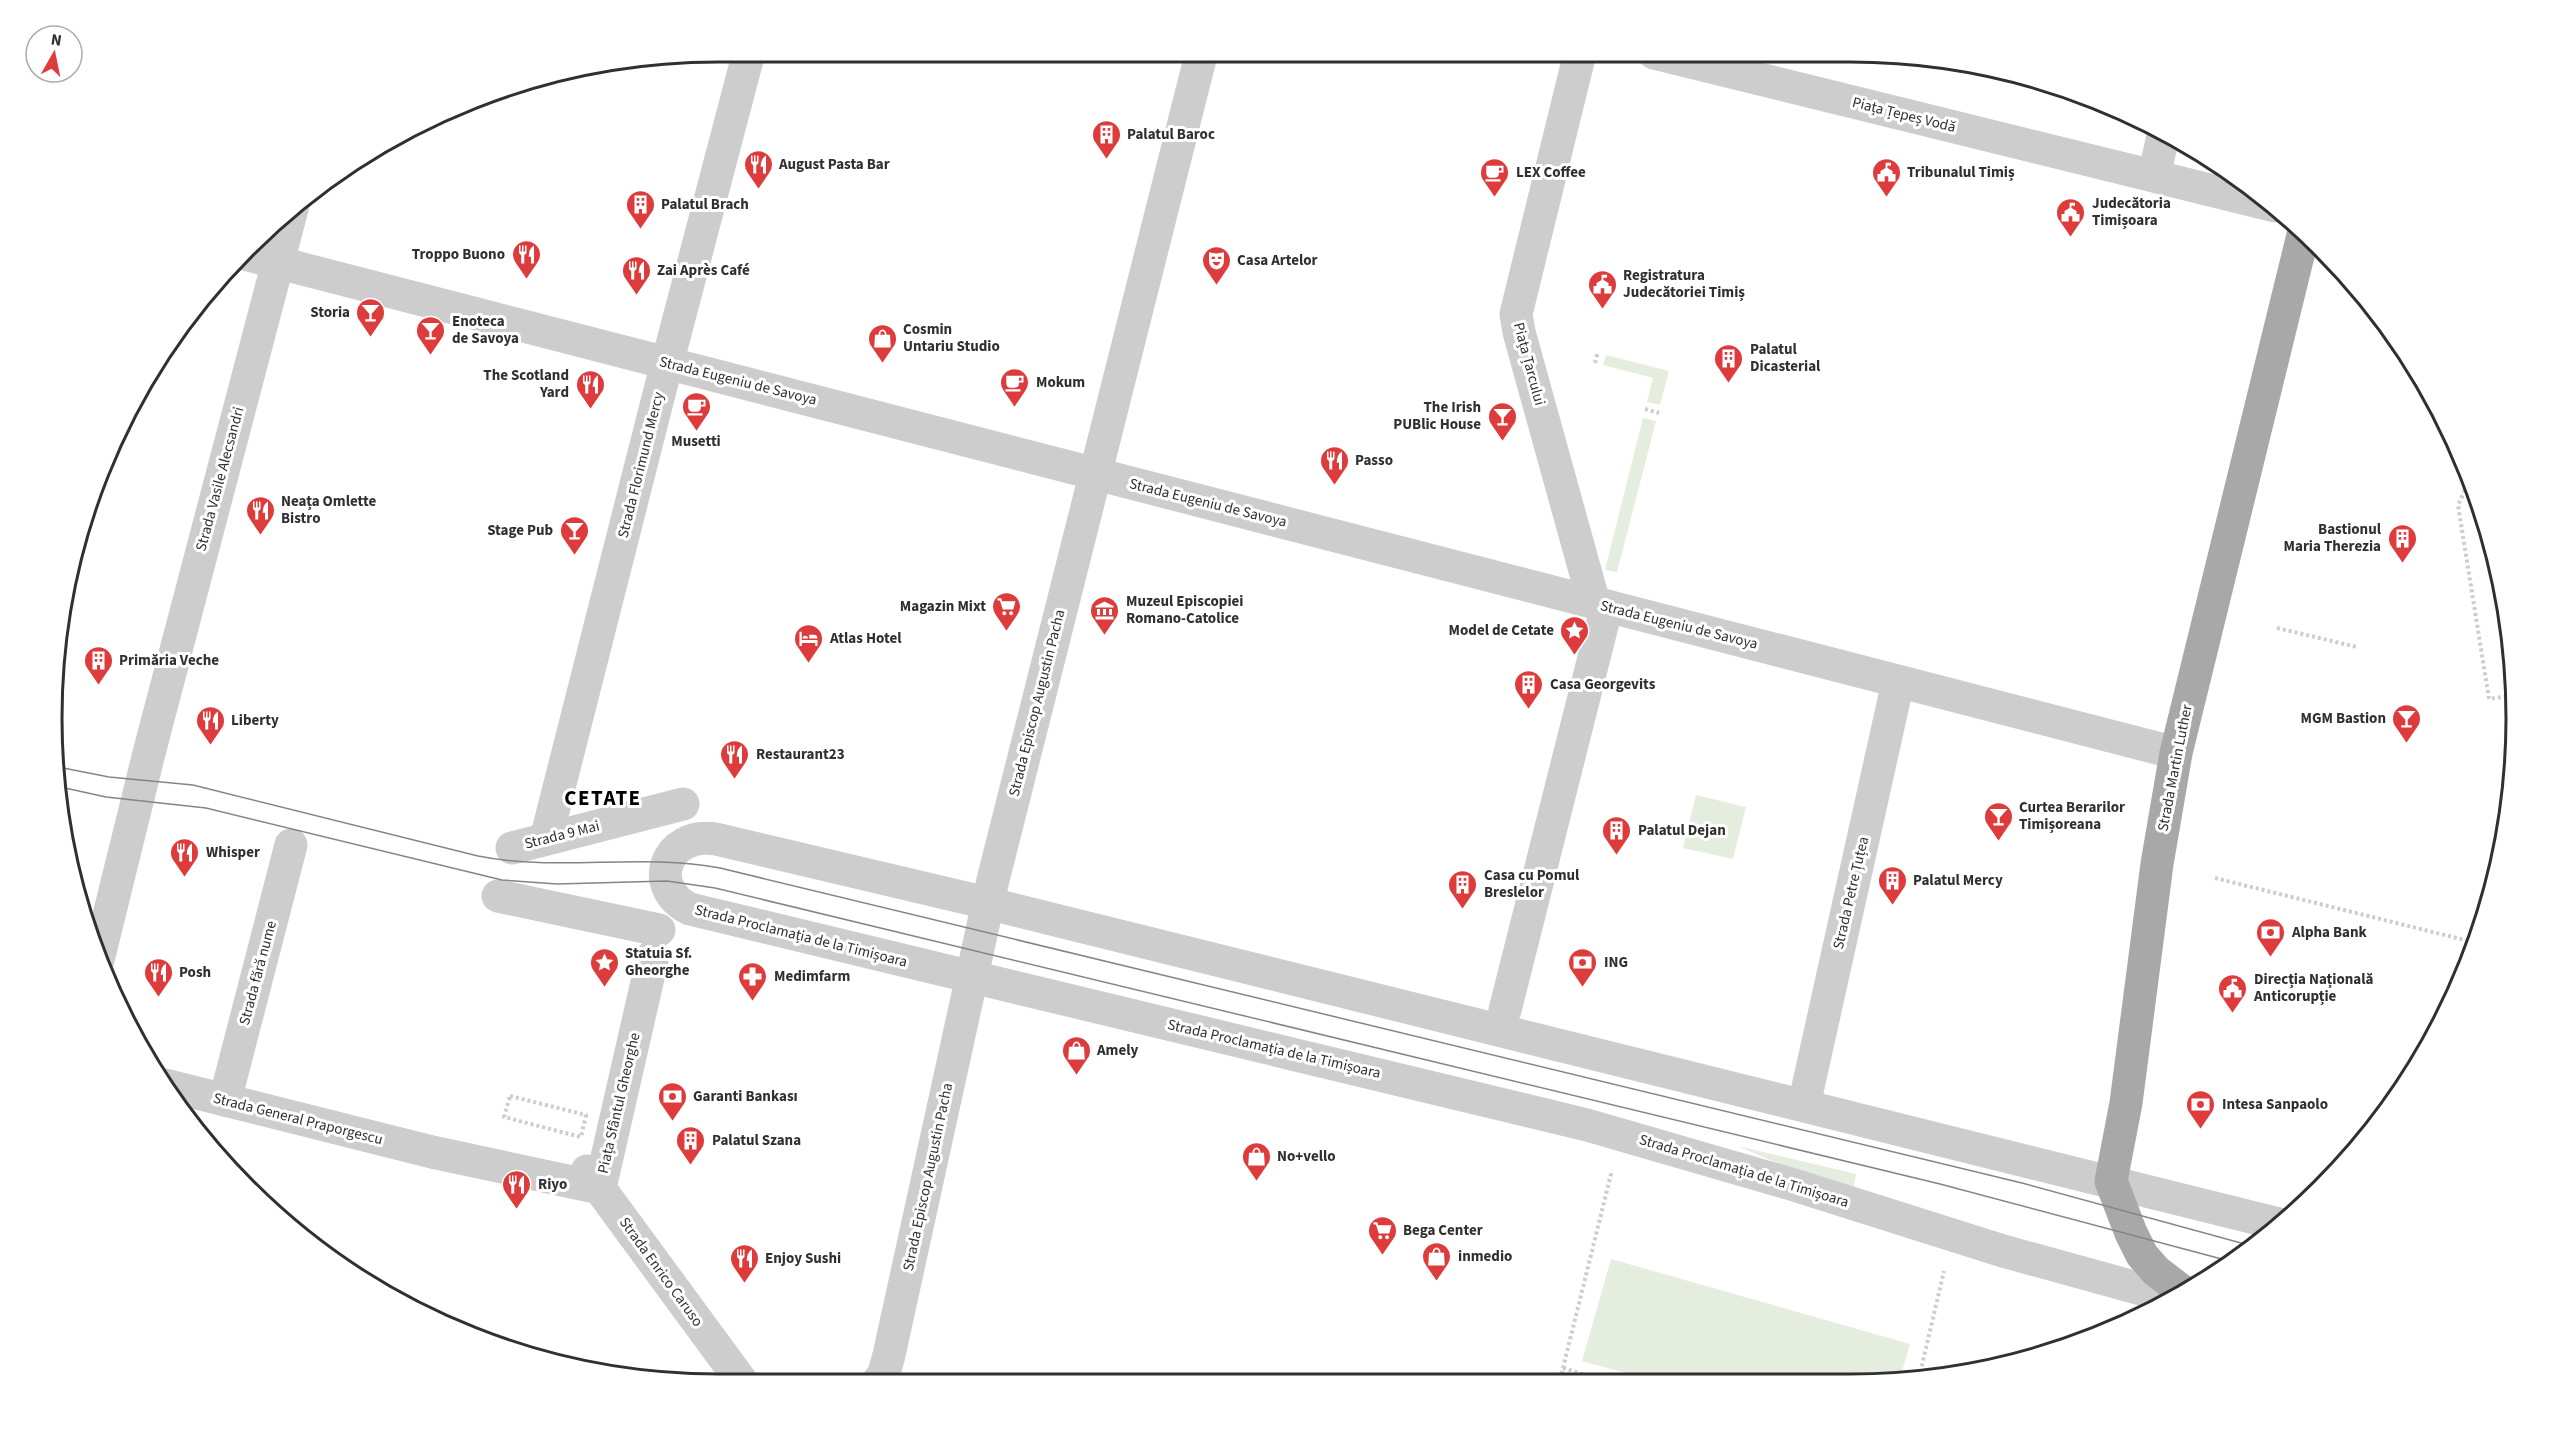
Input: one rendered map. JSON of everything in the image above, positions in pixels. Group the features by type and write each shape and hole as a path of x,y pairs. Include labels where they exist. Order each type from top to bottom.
{"main road":[{"name":"Strada Martin Luther","path":"2111,1181 2126,1103 2157,864 2176,753 2301,242"},
{"path":"2111,1181 2128,1226 2142,1254 2156,1271 2177,1287"}],"street":[{"name":"Strada Florimund Mercy","path":"546,839 746,62"},
{"name":"Strada Episcop Augustin Pacha","path":"884,1368 987,903 1199,62"},
{"name":"Piața Țarcului","path":"1578,62 1516,314 1519,332 1601,605"},
{"name":"Piața Țepeș Vodă","path":"1690,62 2255,201"},
{"path":"2154,176 2162,140"},
{"name":"Strada Vasile Alecsandri","path":"102,944 148,753 289,221"},
{"name":"Strada Eugeniu de Savoya","path":"252,256 2176,753"},
{"path":"1505,1010 1601,605"},
{"name":"Strada Petre Țuțea","path":"1804,1105 1898,682"},
{"name":"Strada 9 Mai","path":"512,848 682,804"},
{"name":"Strada Proclamația de la Timișoara","path":"2162,1295 2003,1251 1639,1139 1515,1106 690,909 673,897 669,890 666,870 670,858 678,847 692,838 704,837 987,903 2270,1222"},
{"name":"Strada fără nume","path":"225,1100 291,845"},
{"name":"Piața Sfântul Gheorghe","path":"432,1152 600,1188 656,943 498,896"},
{"name":"Strada General Praporgescu","path":"176,1088 432,1152"},
{"name":"Strada Enrico Caruso","path":"580,1149 600,1188 736,1374"}],"path":[{"path":"1595,363 1598,352"},
{"path":"1645,409 1659,413"},
{"path":"2465,489 2458,505 2489,699 2505,696"},
{"path":"2277,628 2357,647"},
{"path":"2215,878 2467,941"},
{"path":"580,1149 504,1117 510,1096 586,1115"},
{"path":"1562,1374 1613,1167"},
{"path":"1921,1369 1945,1268"},
{"path":"1563,1368 1580,1374"}],"shaded area":[{"path":"1606,355 1669,371 1660,405 1647,402 1653,378 1603,365"},
{"path":"1643,418 1656,421 1617,572 1605,570"},
{"path":"1696,795 1746,807 1733,859 1683,848"},
{"path":"1738,1146 1856,1174 1854,1187 1782,1165"},
{"path":"1611,1259 1910,1344 1902,1371 1893,1372 1629,1374 1582,1361"}],"tram line":[{"path":"64,768 109,777 193,785 478,856 538,863 659,862 720,868 2022,1183 2242,1243"},
{"path":"66,788 106,797 206,808 502,880 557,884 667,881 715,888 1940,1184 2221,1259"}],"place":[{"name":"Palatul Baroc","path":"1106,160"},
{"name":"August Pasta Bar","path":"758,190"},
{"name":"LEX Coffee","path":"1495,198"},
{"name":"Tribunalul Timiș","path":"1886,198"},
{"name":"Palatul Brach","path":"640,230"},
{"name":"Judecătoria Timișoara","path":"2071,238"},
{"name":"Troppo Buono","path":"526,280"},
{"name":"Casa Artelor","path":"1216,286"},
{"name":"Zai Après Café","path":"636,296"},
{"name":"Registratura Judecătoriei Timiș","path":"1602,310"},
{"name":"Storia","path":"371,338"},
{"name":"Enoteca de Savoya","path":"431,356"},
{"name":"Cosmin Untariu Studio","path":"882,364"},
{"name":"Palatul Dicasterial","path":"1729,384"},
{"name":"Mokum","path":"1015,408"},
{"name":"The Scotland Yard","path":"590,410"},
{"name":"Musetti","path":"696,432"},
{"name":"The Irish PUBlic House","path":"1502,442"},
{"name":"Passo","path":"1334,486"},
{"name":"Neața Omlette Bistro","path":"260,536"},
{"name":"Stage Pub","path":"574,556"},
{"name":"Bastionul Maria Therezia","path":"2402,564"},
{"name":"Magazin Mixt","path":"1007,632"},
{"name":"Muzeul Episcopiei Romano-Catolice","path":"1105,636"},
{"name":"Model de Cetate","path":"1575,656"},
{"name":"Atlas Hotel","path":"809,664"},
{"name":"Primăria Veche","path":"98,686"},
{"name":"Casa Georgevits","path":"1529,710"},
{"name":"MGM Bastion","path":"2407,744"},
{"name":"Liberty","path":"210,746"},
{"name":"Restaurant23","path":"735,780"},
{"name":"Curtea Berarilor Timișoreana","path":"1998,842"},
{"name":"Palatul Dejan","path":"1617,856"},
{"name":"Whisper","path":"185,878"},
{"name":"Palatul Mercy","path":"1892,906"},
{"name":"Casa cu Pomul Breslelor","path":"1463,910"},
{"name":"Alpha Bank","path":"2271,958"},
{"name":"Statuia Sf. Gheorghe","path":"604,988"},
{"name":"ING","path":"1583,988"},
{"name":"Posh","path":"158,998"},
{"name":"Medimfarm","path":"753,1002"},
{"name":"Direcția Națională Anticorupție","path":"2233,1014"},
{"name":"Amely","path":"1076,1076"},
{"name":"Garanti Bankası","path":"672,1122"},
{"name":"Intesa Sanpaolo","path":"2201,1130"},
{"name":"Palatul Szana","path":"691,1166"},
{"name":"No+vello","path":"1256,1182"},
{"name":"Riyo","path":"517,1210"},
{"name":"Bega Center","path":"1382,1256"},
{"name":"inmedio","path":"1437,1282"},
{"name":"Enjoy Sushi","path":"744,1284"}],"district":[{"name":"CETATE","path":"603,798"}]}
